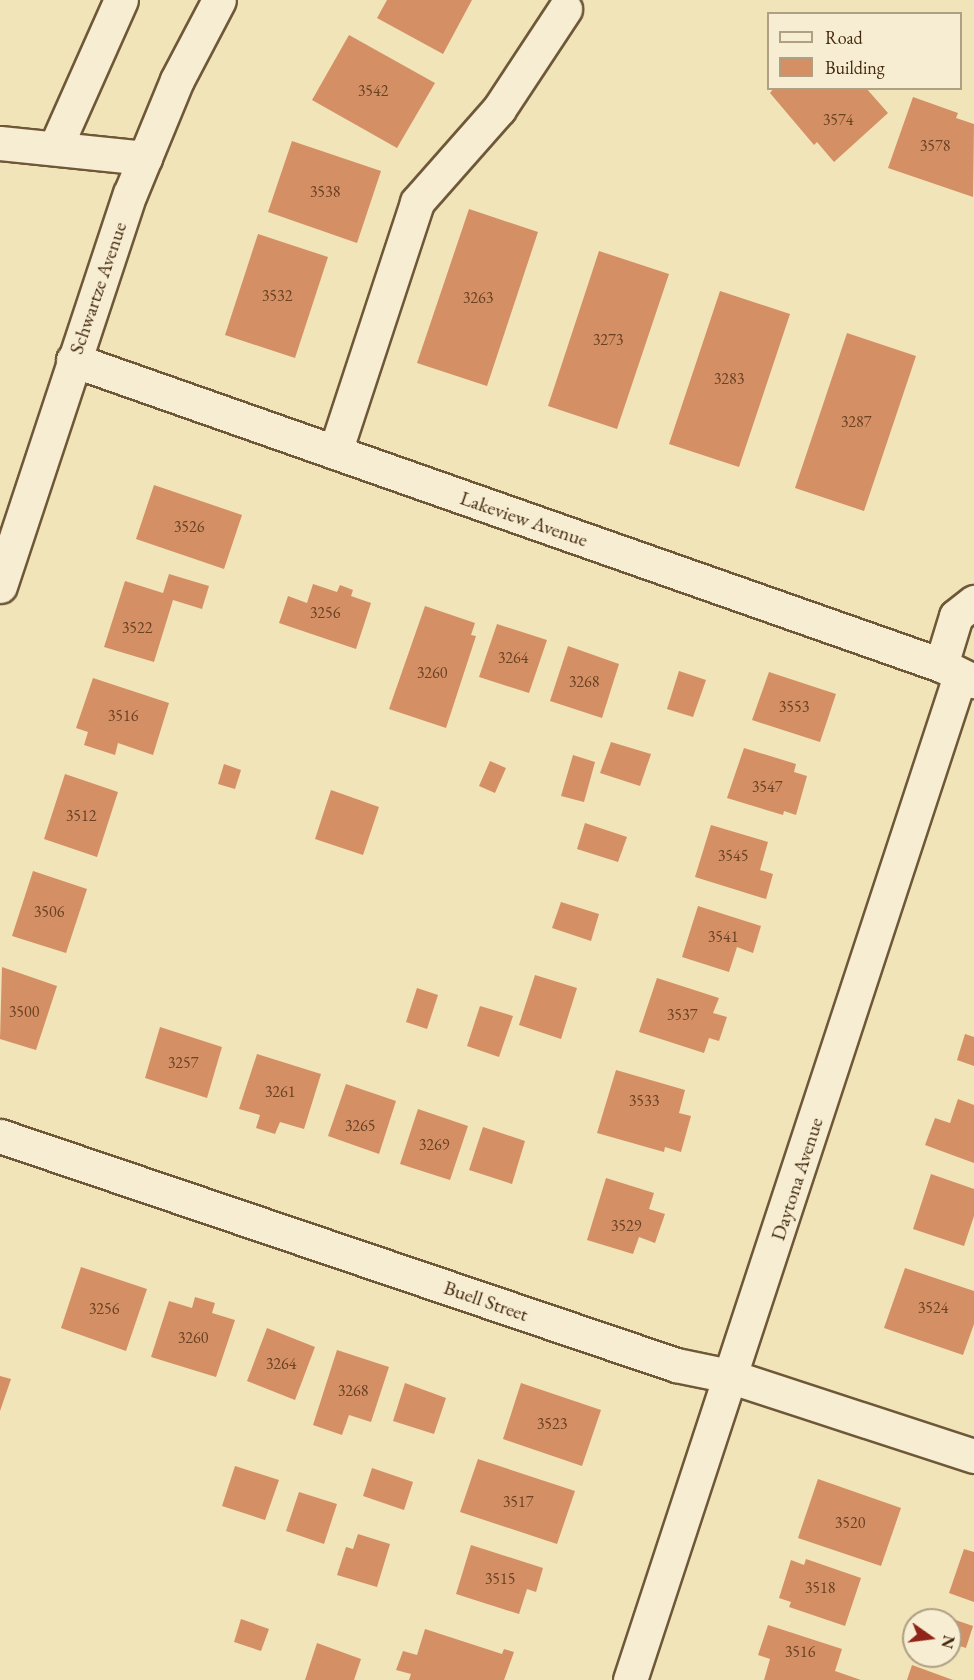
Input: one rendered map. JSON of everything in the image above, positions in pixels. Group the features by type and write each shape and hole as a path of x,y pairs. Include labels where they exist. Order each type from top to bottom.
{"street":[{"path":"55,148 121,0"},
{"name":"Schwartze Avenue","path":"0,586 73,360 145,158 177,80 219,0"},
{"path":"335,452 417,202 499,109 565,9"},
{"path":"0,143 145,158"},
{"name":"Lakeview Avenue","path":"73,360 958,674"},
{"name":"Daytona Avenue","path":"630,1680 729,1376 776,1245 958,674 956,616 974,602"},
{"name":"Buell Street","path":"0,1136 676,1365 729,1376 974,1456"}],"building":[{"path":"387,0 472,0 443,54 377,18"},
{"path":"349,35 435,83 397,148 312,100"},
{"path":"772,90 868,90 888,113 834,162 817,142 814,145 770,93"},
{"path":"913,97 958,113 956,118 974,124 973,197 888,168"},
{"path":"292,141 381,171 357,243 268,212"},
{"path":"469,209 538,232 487,386 417,363"},
{"path":"258,234 328,257 295,358 225,335"},
{"path":"599,251 669,274 617,429 548,406"},
{"path":"720,291 790,314 739,467 669,444"},
{"path":"847,333 916,356 864,511 795,488"},
{"path":"154,485 242,515 224,569 136,539"},
{"path":"169,574 209,586 202,609 173,600 154,662 104,647 125,581 163,593"},
{"path":"313,584 337,592 340,585 353,590 351,596 371,603 356,649 279,623 288,596 307,603"},
{"path":"425,606 475,623 471,635 476,636 446,728 389,709"},
{"path":"497,624 547,640 529,693 479,677"},
{"path":"568,646 619,664 602,718 550,701"},
{"path":"679,671 706,680 693,717 667,709"},
{"path":"769,672 836,694 820,742 752,720"},
{"path":"93,678 169,703 153,755 118,743 115,755 84,745 88,732 76,728"},
{"path":"611,742 651,754 640,786 600,773"},
{"path":"744,748 796,764 794,772 807,776 796,815 784,811 783,815 727,798"},
{"path":"573,755 595,762 584,802 561,796"},
{"path":"490,761 506,768 495,793 479,786"},
{"path":"224,764 241,770 235,789 218,784"},
{"path":"65,774 118,792 97,857 44,839"},
{"path":"331,790 379,807 363,855 315,839"},
{"path":"585,823 627,837 618,862 577,849"},
{"path":"711,825 768,842 760,870 773,874 766,899 695,877"},
{"path":"33,871 87,889 66,953 12,936"},
{"path":"561,902 599,914 591,941 552,928"},
{"path":"698,906 761,926 753,953 737,947 729,972 682,957"},
{"path":"2,967 57,986 36,1050 0,1039"},
{"path":"535,975 577,988 561,1039 519,1025"},
{"path":"657,978 719,998 713,1013 727,1017 719,1041 709,1038 704,1053 639,1032"},
{"path":"417,988 438,995 427,1029 406,1022"},
{"path":"480,1006 513,1016 499,1057 467,1046"},
{"path":"160,1027 222,1047 207,1098 145,1078"},
{"path":"965,1034 974,1037 974,1066 957,1060"},
{"path":"257,1054 321,1074 304,1129 280,1122 275,1134 256,1128 260,1115 239,1109"},
{"path":"616,1070 685,1090 679,1113 691,1116 681,1152 665,1147 664,1152 597,1133"},
{"path":"346,1084 396,1101 379,1154 328,1136"},
{"path":"958,1099 974,1105 974,1163 925,1145 935,1118 950,1123"},
{"path":"418,1109 468,1126 450,1180 400,1164"},
{"path":"483,1127 525,1141 512,1184 469,1170"},
{"path":"931,1174 974,1189 974,1216 964,1246 913,1229"},
{"path":"606,1178 654,1193 649,1209 665,1214 655,1243 639,1237 633,1254 587,1240"},
{"path":"81,1267 147,1289 126,1351 61,1328"},
{"path":"905,1268 974,1291 974,1324 963,1355 884,1328"},
{"path":"195,1297 215,1303 212,1313 235,1320 216,1377 151,1357 169,1301 192,1308"},
{"path":"267,1328 315,1347 295,1400 247,1381"},
{"path":"337,1350 389,1367 371,1422 349,1415 342,1435 313,1425"},
{"path":"0,1376 11,1379 0,1411"},
{"path":"405,1383 446,1398 434,1434 393,1421"},
{"path":"521,1383 601,1410 582,1466 503,1439"},
{"path":"478,1459 575,1491 557,1544 460,1512"},
{"path":"235,1466 279,1480 265,1520 222,1506"},
{"path":"372,1468 413,1482 404,1510 363,1496"},
{"path":"818,1479 901,1508 881,1566 798,1538"},
{"path":"299,1492 337,1504 324,1544 286,1531"},
{"path":"358,1534 390,1544 377,1587 337,1575 346,1547 353,1549"},
{"path":"471,1545 543,1568 536,1592 527,1589 519,1614 456,1594"},
{"path":"964,1549 974,1552 974,1602 949,1593"},
{"path":"806,1559 861,1578 845,1626 789,1607 791,1602 779,1598 791,1560 804,1565"},
{"path":"241,1619 269,1629 261,1651 234,1642"},
{"path":"962,1622 973,1626 966,1648 962,1647"},
{"path":"768,1625 842,1649 835,1671 861,1680 764,1680 770,1659 758,1655"},
{"path":"425,1629 502,1654 504,1649 514,1652 504,1680 409,1680 411,1674 396,1670 403,1651 417,1655"},
{"path":"317,1643 361,1659 354,1680 305,1680"},
{"path":"911,1668 920,1668 953,1680 907,1680"}]}
